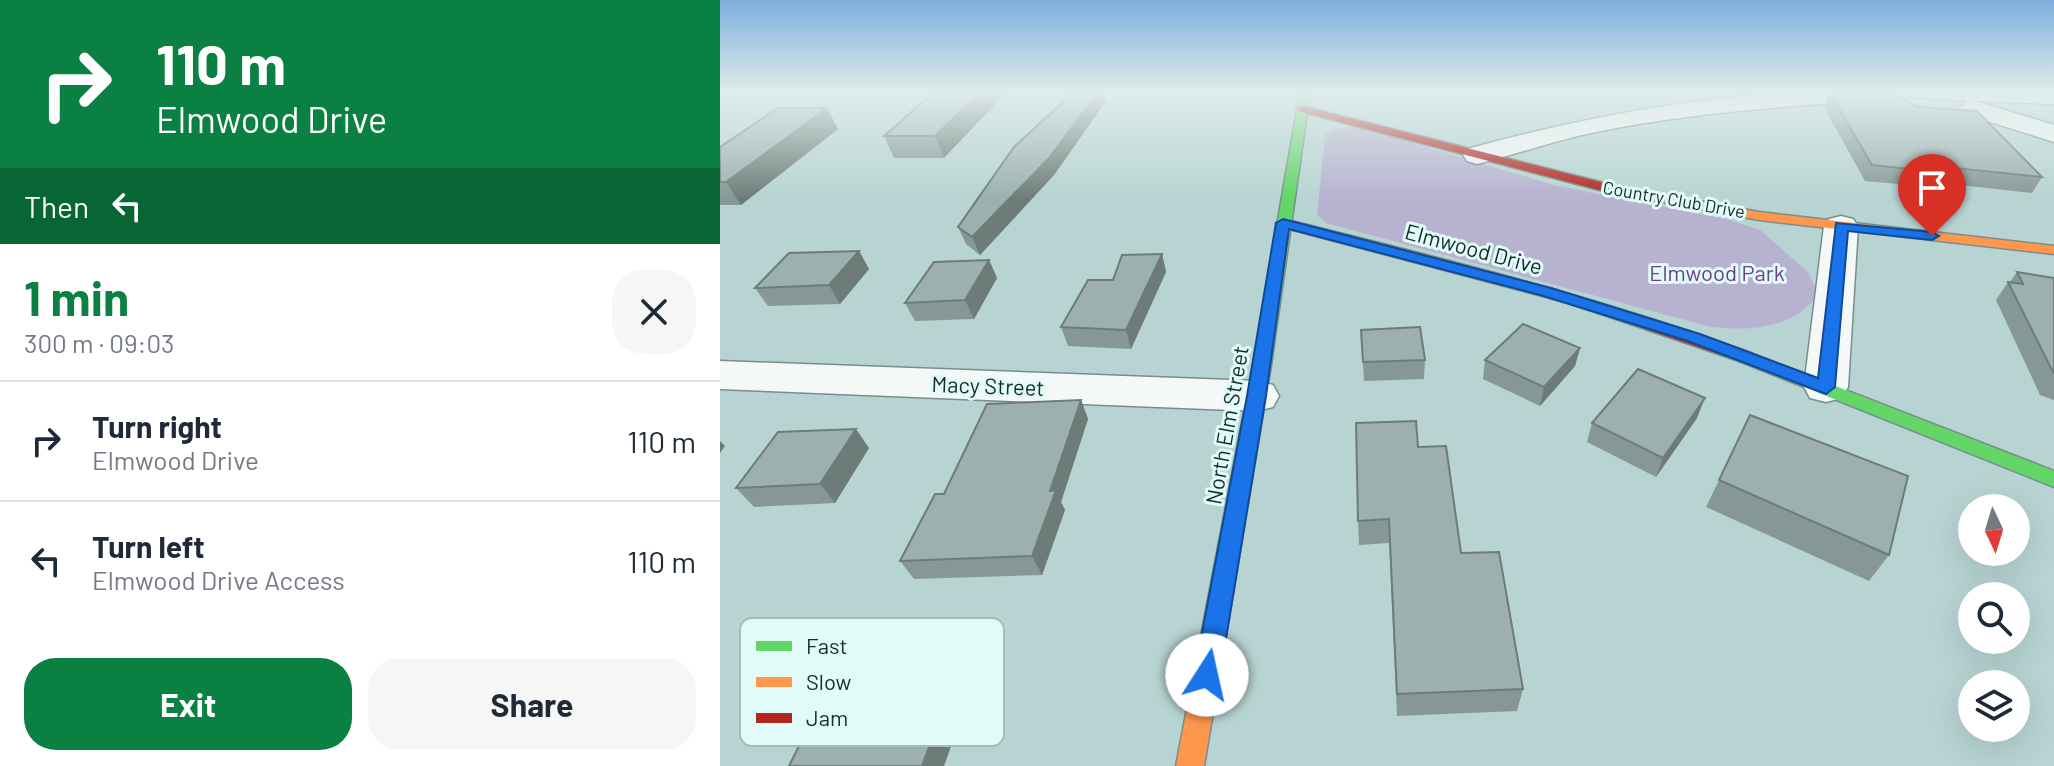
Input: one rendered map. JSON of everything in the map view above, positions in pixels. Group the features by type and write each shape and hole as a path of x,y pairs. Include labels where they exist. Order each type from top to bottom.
{"street":[{"name":"North Elm Street","path":"1190,766 1257,396 1299,128"},
{"name":"Country Club Drive","path":"1383,128 1553,176 1665,200 1841,226 2054,250"},
{"path":"1477,155 1582,128"},
{"path":"2034,128 2054,134"},
{"name":"Elmwood Drive","path":"1283,223 1546,292 1694,337 2054,479"},
{"path":"1826,387 1841,226"},
{"name":"Macy Street","path":"720,375 1257,396"}],"green space":[{"name":"Elmwood Park","path":"1334,129 1366,129 1554,185 1730,220 1760,230 1808,272 1818,295 1808,306 1784,321 1756,328 1711,327 1326,223 1317,215 1325,135"}],"building":[{"path":"749,128 800,128 726,182 720,182 720,147"},
{"path":"893,128 943,128 935,136 884,136"},
{"path":"1035,128 1071,128 1049,158 972,237 958,227 1014,147"},
{"path":"1850,128 1993,128 2042,177 1925,165 1929,171 1872,165"},
{"path":"859,251 829,285 755,288 789,253"},
{"path":"1162,254 1126,330 1061,327 1088,280 1113,280 1122,255"},
{"path":"989,260 965,300 905,303 934,262"},
{"path":"2017,272 2054,278 2054,374 2008,282 2023,284"},
{"path":"1523,324 1580,348 1544,387 1485,360"},
{"path":"1420,327 1425,360 1363,362 1361,330"},
{"path":"1638,369 1705,398 1663,458 1592,423"},
{"path":"1081,400 1050,491 1056,490 1032,556 900,561 935,494 944,494 987,404"},
{"path":"1750,415 1908,476 1889,555 1719,480"},
{"path":"1416,421 1418,447 1446,446 1461,553 1499,552 1523,689 1397,694 1389,519 1358,521 1356,423"},
{"path":"856,429 820,484 736,488 778,432"},
{"path":"799,746 929,746 922,766 789,766"}],"traffic: fast":[{"path":"1262,365 1299,128"},
{"path":"1745,357 2054,479"}],"traffic: slow":[{"path":"1607,188 1759,216 2054,250"},
{"path":"1190,766 1262,365"}],"traffic: jam":[{"path":"1374,128 1607,188"},
{"path":"1283,223 1574,299 1745,357"}],"route":[{"path":"1207,675 1257,396 1283,223 1546,292 1694,337 1826,387 1841,226 1932,236"}]}
